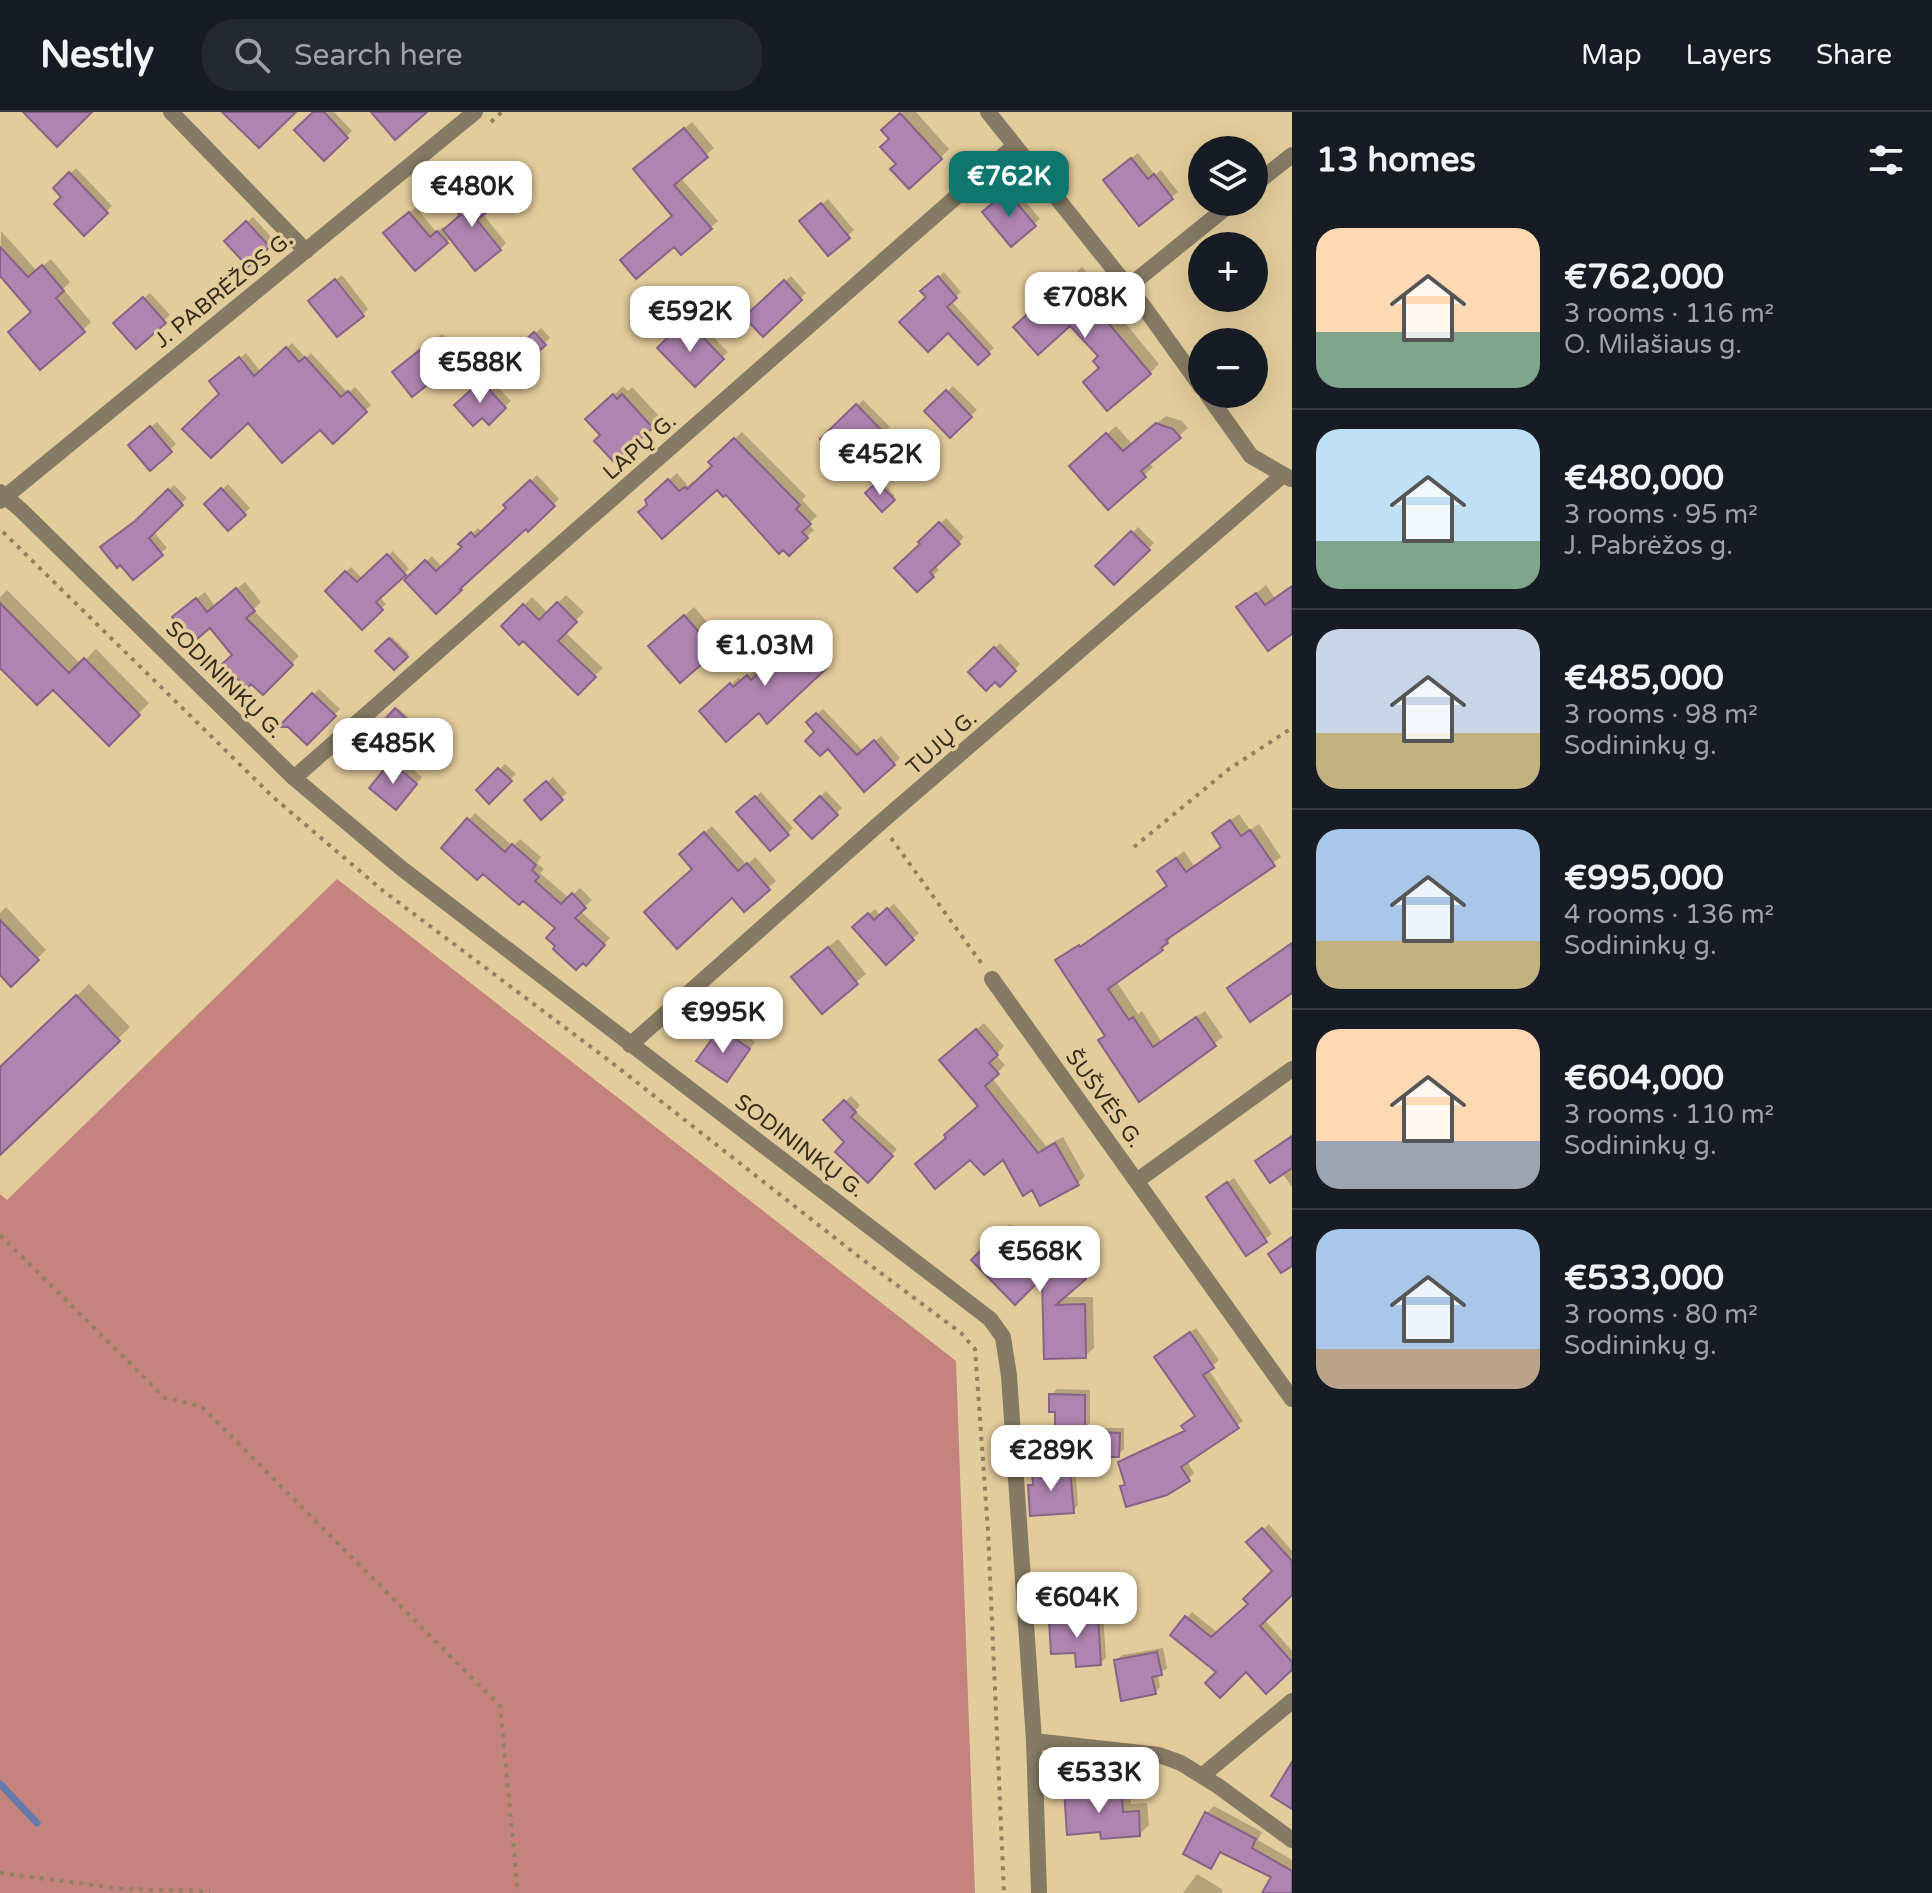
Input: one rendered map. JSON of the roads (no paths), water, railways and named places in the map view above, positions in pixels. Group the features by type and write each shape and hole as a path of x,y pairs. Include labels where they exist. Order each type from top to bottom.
{"street":[{"path":"171,112 306,251"},
{"name":"J. PABRĖŽOS G.","path":"2,497 475,112"},
{"path":"988,112 1128,287 1188,369"},
{"name":"LAPŲ G.","path":"294,778 1014,146"},
{"path":"1268,174 1292,155"},
{"path":"1128,287 1216,216"},
{"path":"1217,408 1251,456 1288,477"},
{"name":"TUJŲ G.","path":"630,1045 880,823 1288,477"},
{"name":"SODININKŲ G.","path":"2,497 21,510 294,778 401,868 990,1319 1003,1337 1010,1391 1034,1741 1039,1893"},
{"name":"ŠUŠVĖS G.","path":"992,979 1292,1399"},
{"path":"1138,1180 1292,1069"},
{"path":"1203,1775 1292,1701"},
{"path":"1034,1741 1159,1755 1203,1775 1292,1840"}],"waterway":[{"path":"0,1784 37,1823"}]}
